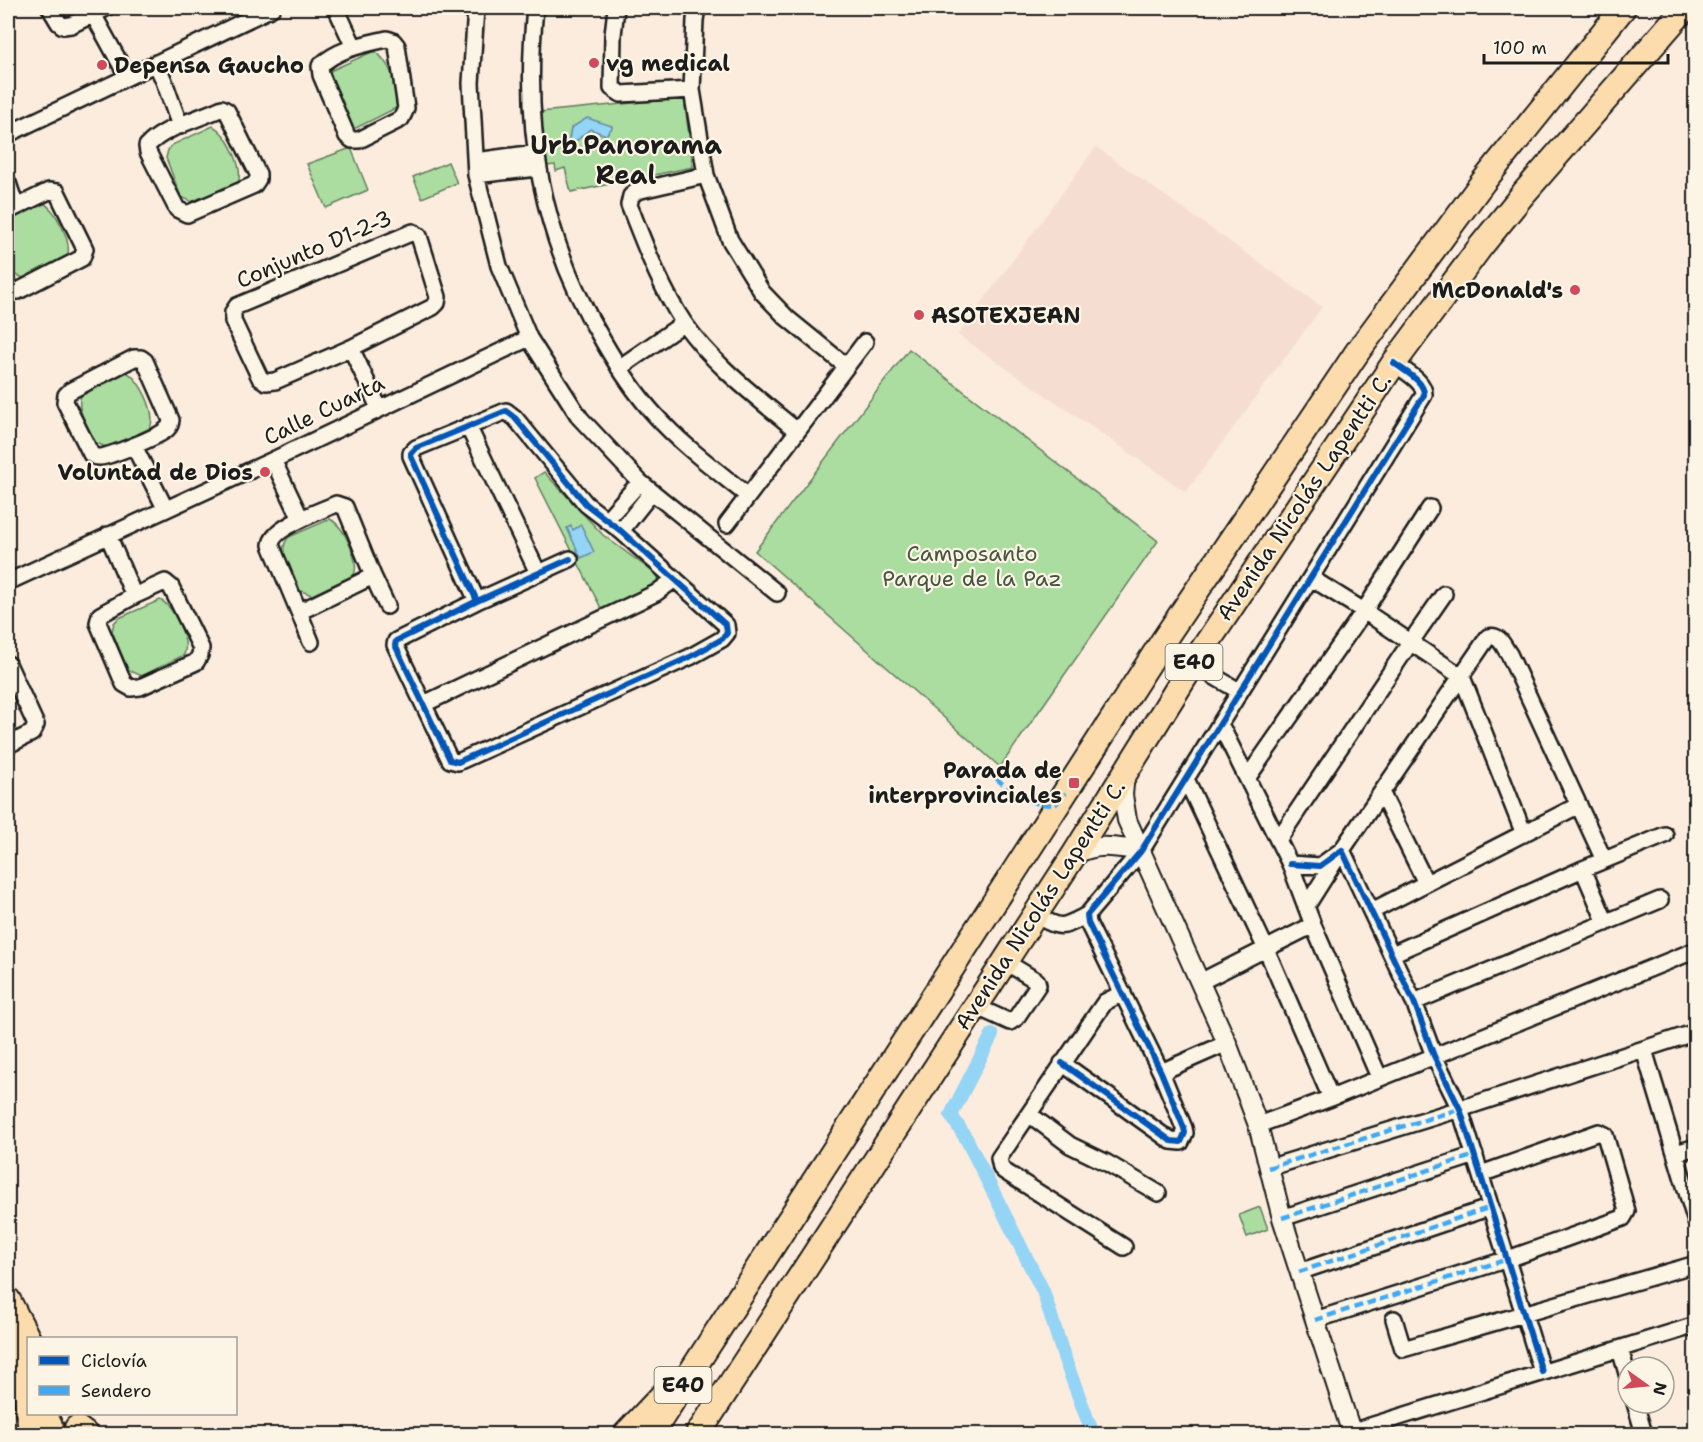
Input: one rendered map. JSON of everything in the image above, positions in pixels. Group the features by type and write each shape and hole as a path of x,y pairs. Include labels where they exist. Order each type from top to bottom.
{"main road":[{"name":"Avenida Nicolás Lapentti C.","path":"715,1336 1163,641 1358,351 1483,182 1623,8"},
{"name":"Avenida Nicolás Lapentti C.","path":"698,1434 1074,855 1192,664 1394,363 1510,211 1685,8"},
{"path":"8,1300 27,1337"},
{"path":"8,1336 27,1378"},
{"path":"626,1434 715,1336"},
{"name":"E40","path":"651,1434 715,1336"},
{"path":"29,1415 31,1434"},
{"path":"48,1415 73,1429"}],"street":[{"path":"50,8 63,26 71,25 100,11 127,76"},
{"path":"8,134 272,8"},
{"path":"336,8 354,47"},
{"path":"476,8 471,83 476,168 499,267 529,338 580,418 646,487 777,593"},
{"path":"535,8 531,89 536,161 547,213 562,256 589,318 619,368 654,414 687,447 748,496"},
{"path":"616,8 612,88 621,94 692,90"},
{"path":"697,8 692,90 706,175 730,240 762,292 787,318 846,366"},
{"path":"387,39 393,41 397,46 406,108 401,119 359,140 352,140 347,136 321,75 320,66 326,60 354,47 387,39"},
{"path":"156,63 180,126"},
{"path":"222,108 227,111 258,174 254,185 187,214 177,209 147,146 180,126 222,108"},
{"path":"476,168 536,161"},
{"path":"706,175 637,191 631,196 629,205 654,267 684,323 724,369 797,431"},
{"path":"8,183 12,209 49,191 57,192 85,249 82,258 18,291 12,291 8,286"},
{"name":"Conjunto D1-2-3","path":"413,232 419,236 438,297 437,303 351,348 275,381 266,382 260,378 233,321 233,312 237,306 413,232"},
{"path":"619,368 684,323"},
{"name":"Calle Cuarta","path":"8,582 273,460 529,338"},
{"path":"727,524 866,342"},
{"path":"351,348 379,408"},
{"path":"135,358 141,358 145,361 171,420 166,430 134,446 102,457 91,454 65,402 66,395 70,391 135,358"},
{"path":"1034,915 1063,927 1088,915 1141,851 1424,395 1421,384 1394,363"},
{"path":"477,601 411,456 412,450 503,410 509,413 586,504 621,531 726,625 727,633 722,639 690,657 458,762 450,760 395,645 396,640 570,559"},
{"path":"468,426 538,573"},
{"path":"134,446 165,508"},
{"path":"273,460 301,519"},
{"path":"606,520 646,487"},
{"path":"621,531 646,487"},
{"path":"311,642 271,545 275,535 301,519 336,504 345,507 387,606"},
{"path":"1248,777 1364,611 1430,508"},
{"path":"108,535 134,596"},
{"path":"299,612 373,576"},
{"path":"1311,578 1462,677 1524,834"},
{"path":"424,704 656,593 675,579"},
{"path":"165,582 171,587 201,648 196,662 140,687 124,684 98,623 100,615 134,596 165,582"},
{"path":"1278,840 1444,594"},
{"path":"1306,907 1342,850 1488,637 1494,636 1498,638 1513,663 1604,860"},
{"path":"8,664 36,725 32,732 8,745"},
{"path":"1192,664 1239,691"},
{"path":"1220,724 1290,864 1313,925 1379,1077"},
{"path":"1126,772 1123,795 1127,820 1227,1043 1258,1125 1281,1218 1352,1433 1695,1325"},
{"path":"1186,779 1266,949 1331,1098"},
{"path":"1382,794 1426,882"},
{"path":"1372,910 1580,805"},
{"path":"1392,954 1583,869 1665,836"},
{"path":"1074,855 1088,847 1113,846 1141,851"},
{"path":"1290,864 1320,866 1342,850"},
{"path":"1342,850 1414,1002 1434,1056 1461,1109 1542,1372"},
{"path":"1583,869 1606,923"},
{"path":"1414,1002 1660,900"},
{"path":"1062,1063 1171,1141 1181,1142 1185,1134 1184,1128 1161,1072 1088,923 1088,915"},
{"path":"1200,982 1313,925"},
{"path":"1258,1125 1331,1098 1695,950"},
{"path":"975,1006 1010,1022 1016,1018 1036,988 1039,982 1004,961"},
{"path":"1123,993 1105,1002 1062,1063 1001,1154 1001,1168 1124,1246"},
{"path":"1268,1168 1461,1109 1695,1032"},
{"path":"1161,1072 1227,1043"},
{"path":"1644,1050 1695,1222"},
{"path":"1029,1114 1070,1146 1107,1163 1158,1193"},
{"path":"1315,1320 1508,1259 1626,1215 1627,1211 1605,1136 1599,1132 1481,1174"},
{"path":"1676,1153 1695,1147"},
{"path":"1281,1218 1475,1155"},
{"path":"1299,1272 1491,1207"},
{"path":"1394,1319 1403,1349 1695,1264"},
{"path":"1620,1349 1622,1355"},
{"path":"1638,1415 1644,1434"}],"shaded area":[{"path":"1096,147 1322,307 1186,492 958,335"}],"green space":[{"path":"374,51 384,61 393,76 399,93 398,107 356,128 350,127 328,74"},
{"path":"684,98 693,167 571,192 565,168 556,171 555,165 547,166 540,112"},
{"path":"213,126 224,136 237,160 238,183 195,203 181,197 166,158 172,145"},
{"path":"351,148 368,190 326,208 307,164"},
{"path":"448,162 457,183 422,198 413,177"},
{"path":"42,202 53,212 62,227 68,244 67,258 24,278 10,273 8,266 8,218"},
{"name":"Camposanto Parque de la Paz","path":"909,349 1158,541 1000,767 755,551"},
{"path":"126,372 142,388 149,405 152,422 150,428 108,448 94,442 80,408 81,395 85,390"},
{"path":"544,472 603,535 657,575 659,580 655,587 602,610 535,478"},
{"path":"330,519 350,544 355,561 354,575 312,595 298,590 284,556 285,543 289,537"},
{"path":"160,600 170,609 180,624 185,641 184,655 142,676 128,670 112,631 114,623 119,618"},
{"path":"1260,1207 1268,1229 1247,1237 1239,1215"}],"water":[{"path":"587,118 612,126 612,128 606,135 590,129 576,141 571,142 569,139 571,128"},
{"path":"581,525 594,552 581,558 567,528 571,526 573,530"}],"waterway":[{"path":"992,1035 951,1115 967,1140 1043,1291 1064,1357 1093,1434"}],"marked path":[{"path":"996,778 1016,794 1039,804 1056,804 1066,793"},
{"path":"1268,1168 1460,1109"},
{"path":"1282,1218 1475,1155"},
{"path":"1299,1272 1491,1207"},
{"path":"1315,1320 1508,1259"}],"cycle path":[{"path":"1062,1063 1171,1141 1181,1142 1185,1133 1184,1128 1161,1072 1088,923 1087,915 1141,851 1424,395 1418,381 1394,363"},
{"path":"477,601 411,453 416,448 506,411 515,418 586,504 621,531 726,625 727,633 722,639 690,657 458,762 450,760 395,645 396,641 570,559"},
{"path":"1290,864 1320,866 1342,850 1414,1002 1434,1056 1460,1109 1542,1372"}],"place":[{"name":"vg medical","path":"594,63"},
{"name":"Depensa Gaucho","path":"102,65"},
{"name":"McDonald's","path":"1575,290"},
{"name":"ASOTEXJEAN","path":"919,315"},
{"name":"Voluntad de Dios","path":"265,472"},
{"name":"Parada de interprovinciales","path":"1074,783"}],"district":[{"name":"Urb.Panorama Real","path":"626,159"}]}
